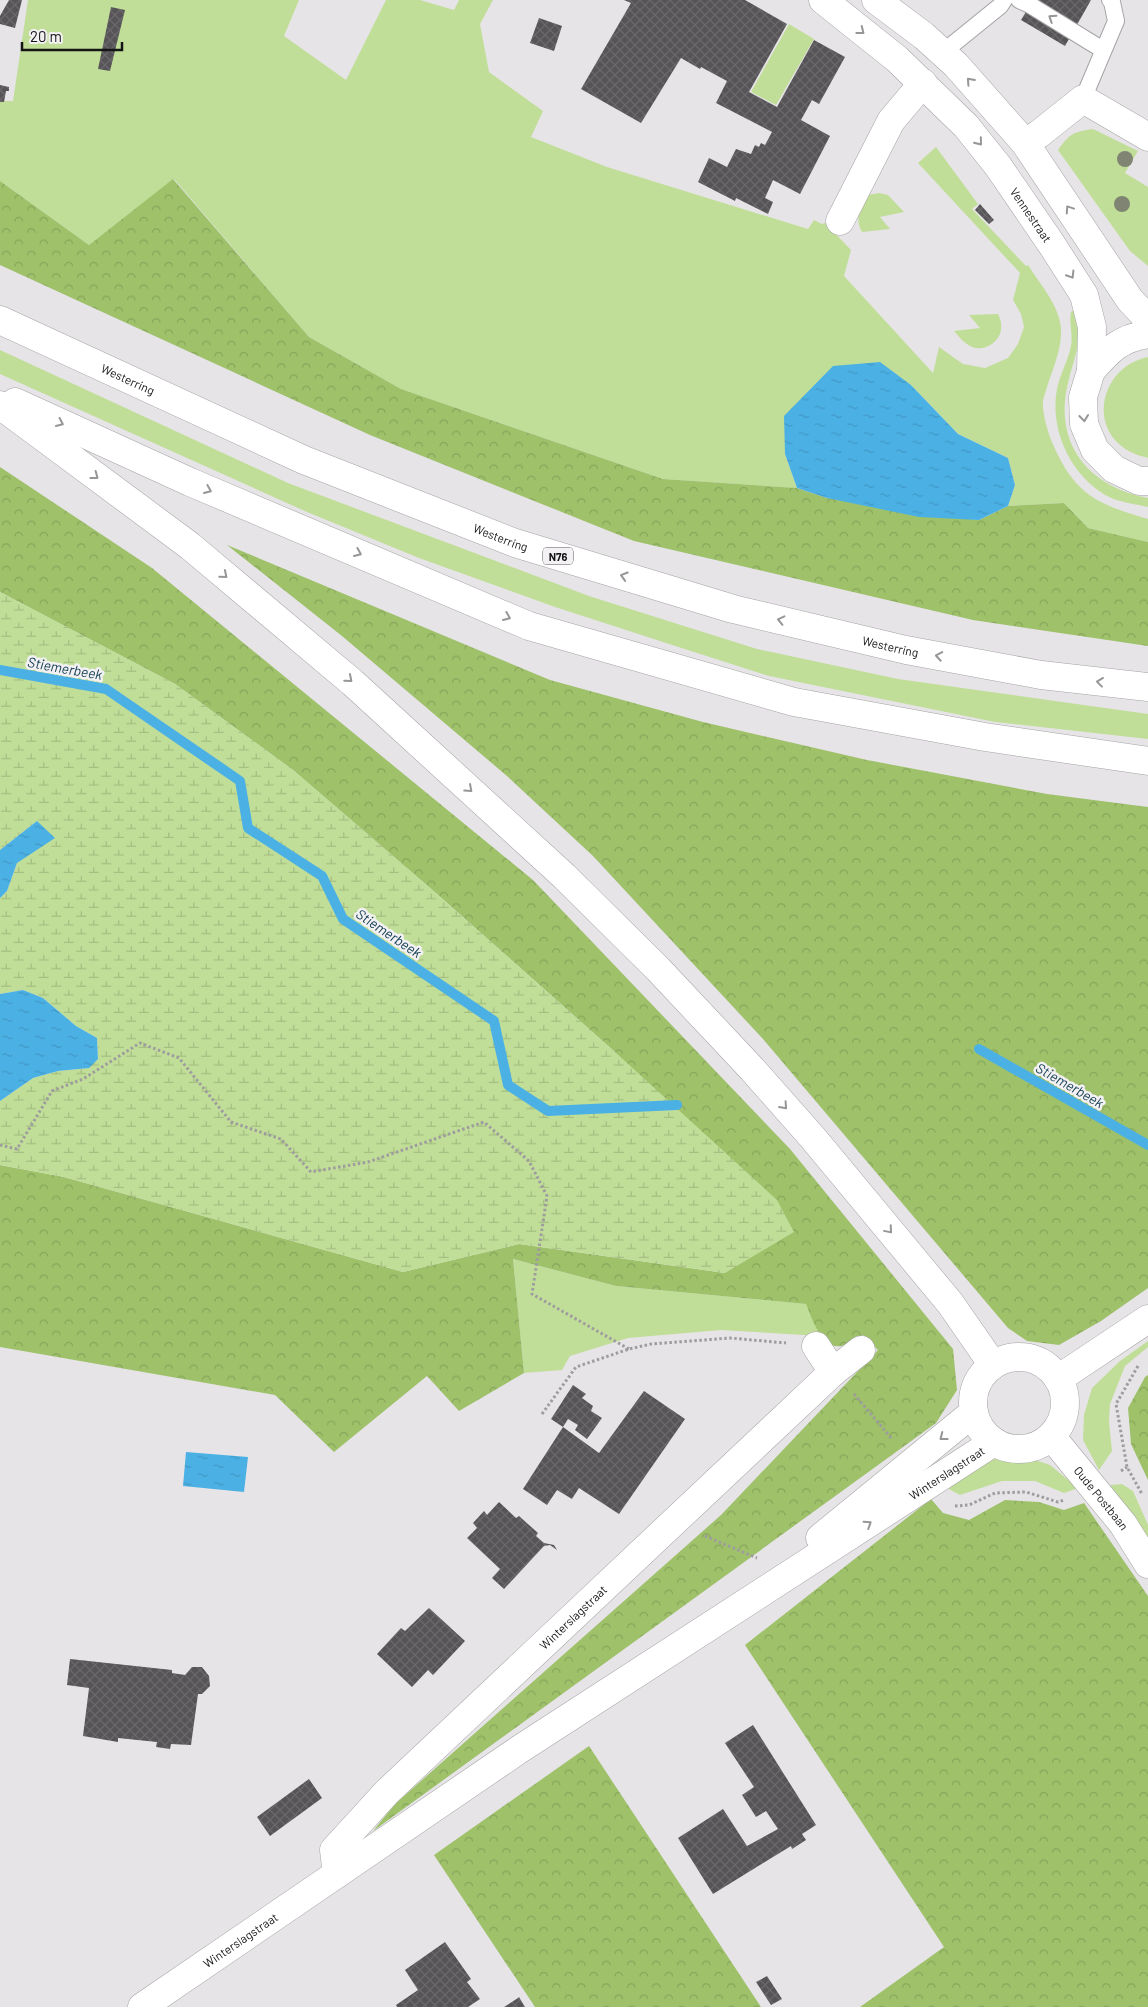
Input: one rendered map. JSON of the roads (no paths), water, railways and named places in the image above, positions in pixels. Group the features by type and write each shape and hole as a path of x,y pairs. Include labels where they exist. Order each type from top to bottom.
{"main road":[{"name":"Vennestraat","path":"823,0 897,59 923,83 966,126 998,166 1084,295 1092,327 1091,371 1083,397 1084,424 1095,450 1114,469 1139,481 1148,482"},
{"path":"876,0 942,52 1024,143 1130,300 1148,319"},
{"path":"840,221 891,121 923,83"},
{"path":"1024,143 1039,134 1083,99 1148,137"},
{"name":"Westerring","path":"0,320 304,460 515,543 733,609 906,650 1041,675 1148,687"},
{"name":"Vennestraat","path":"1091,371 1109,350 1132,336 1148,334"},
{"path":"0,395 190,482 529,626 794,702 985,737 1148,761"},
{"path":"0,405 190,546 353,683 564,876 658,969 813,1138 950,1303 993,1365"},
{"path":"1058,1379 1148,1319"},
{"path":"816,1346 833,1372"},
{"name":"Winterslagstraat","path":"337,1874 334,1850 387,1792 833,1372 861,1350"},
{"path":"974,1412 975,1389 982,1375 993,1365 1006,1358 1021,1357 1035,1360 1049,1367 1058,1379 1064,1393 1065,1408 1060,1424 1051,1436"},
{"name":"Winterslagstraat","path":"724,1617 974,1412 976,1418 994,1442 1009,1448 1024,1449 1038,1445 1051,1436"},
{"name":"Oude Postbaan","path":"1051,1436 1123,1524 1148,1564"},
{"name":"Winterslagstraat","path":"142,2007 520,1749 994,1442"}],"lane":[{"path":"942,52 1000,6 1004,0"},
{"path":"1019,0 1103,50"},
{"path":"1083,99 1116,21 1110,0"}],"water":[{"path":"880,362 911,385 958,434 1008,458 1015,485 1008,506 979,520 919,517 827,498 797,488 785,454 784,416 833,366"},
{"path":"37,821 55,838 17,863 7,891 0,898 0,850"},
{"path":"23,990 43,998 76,1026 97,1038 98,1059 89,1068 58,1071 33,1078 0,1101 0,994"},
{"path":"186,1452 248,1457 244,1492 183,1486"}],"waterway":[{"name":"Stiemerbeek","path":"0,670 106,689 240,781 248,828 322,876 343,919 494,1021 508,1085 548,1111 677,1105"},
{"name":"Stiemerbeek","path":"979,1049 1148,1145"}]}
